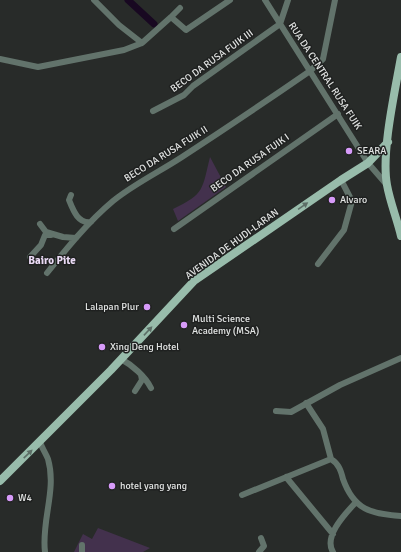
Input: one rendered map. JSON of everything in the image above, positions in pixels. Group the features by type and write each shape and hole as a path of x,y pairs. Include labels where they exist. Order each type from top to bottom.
{"main road":[{"path":"401,57 388,142 387,185 401,236"},
{"name":"AVENIDA DE HUDI-LARAN","path":"0,481 121,359 194,282 341,180 368,163 388,142"}],"street":[{"path":"94,0 119,25 142,44"},
{"path":"171,18 186,30 230,0"},
{"name":"RUA DA CENTRAL RUSA FUIK","path":"265,0 368,163 387,185"},
{"path":"280,24 288,0"},
{"name":"BECO DA RUSA FUIK II","path":"47,273 78,236 111,202 132,186 162,170 207,141 310,70 323,59 335,0"},
{"path":"0,59 38,67 118,52 142,44 180,8"},
{"name":"BECO DA RUSA FUIK III","path":"153,111 184,96 193,86 280,24"},
{"name":"BECO DA RUSA FUIK I","path":"174,229 338,114"},
{"path":"318,264 346,226 352,201 341,180"},
{"path":"71,195 68,200 72,208 82,221 91,222"},
{"path":"40,224 46,232 55,235 63,237 78,236 82,221"},
{"path":"30,257 41,245 45,235 55,235"},
{"path":"276,411 291,412 306,403 401,358"},
{"path":"121,359 151,388"},
{"path":"135,391 142,380 137,373"},
{"path":"306,403 323,428 331,459 340,468 351,498 368,509 381,514 401,516"},
{"path":"40,442 48,460 51,484 44,535 45,552"},
{"path":"242,495 331,459"},
{"path":"286,477 333,534"},
{"path":"333,552 331,546 333,534 340,520 356,502"},
{"path":"258,552 264,546 261,538"},
{"path":"82,545 82,552"}],"shaded area":[{"path":"210,157 226,187 178,221 173,209 197,194 203,184"},
{"path":"98,528 150,548 143,552 74,552 83,534 92,539"}],"waterway":[{"path":"128,0 154,24"}],"place":[{"name":"SEARA","path":"349,151"},
{"name":"Alvaro","path":"332,200"},
{"name":"Lalapan Plur","path":"147,307"},
{"name":"Multi Science Academy (MSA)","path":"184,325"},
{"name":"Xing Deng Hotel","path":"102,347"},
{"name":"hotel yang yang","path":"112,486"},
{"name":"W4","path":"10,498"}],"district":[{"name":"Bairo Pite","path":"52,260"}]}
